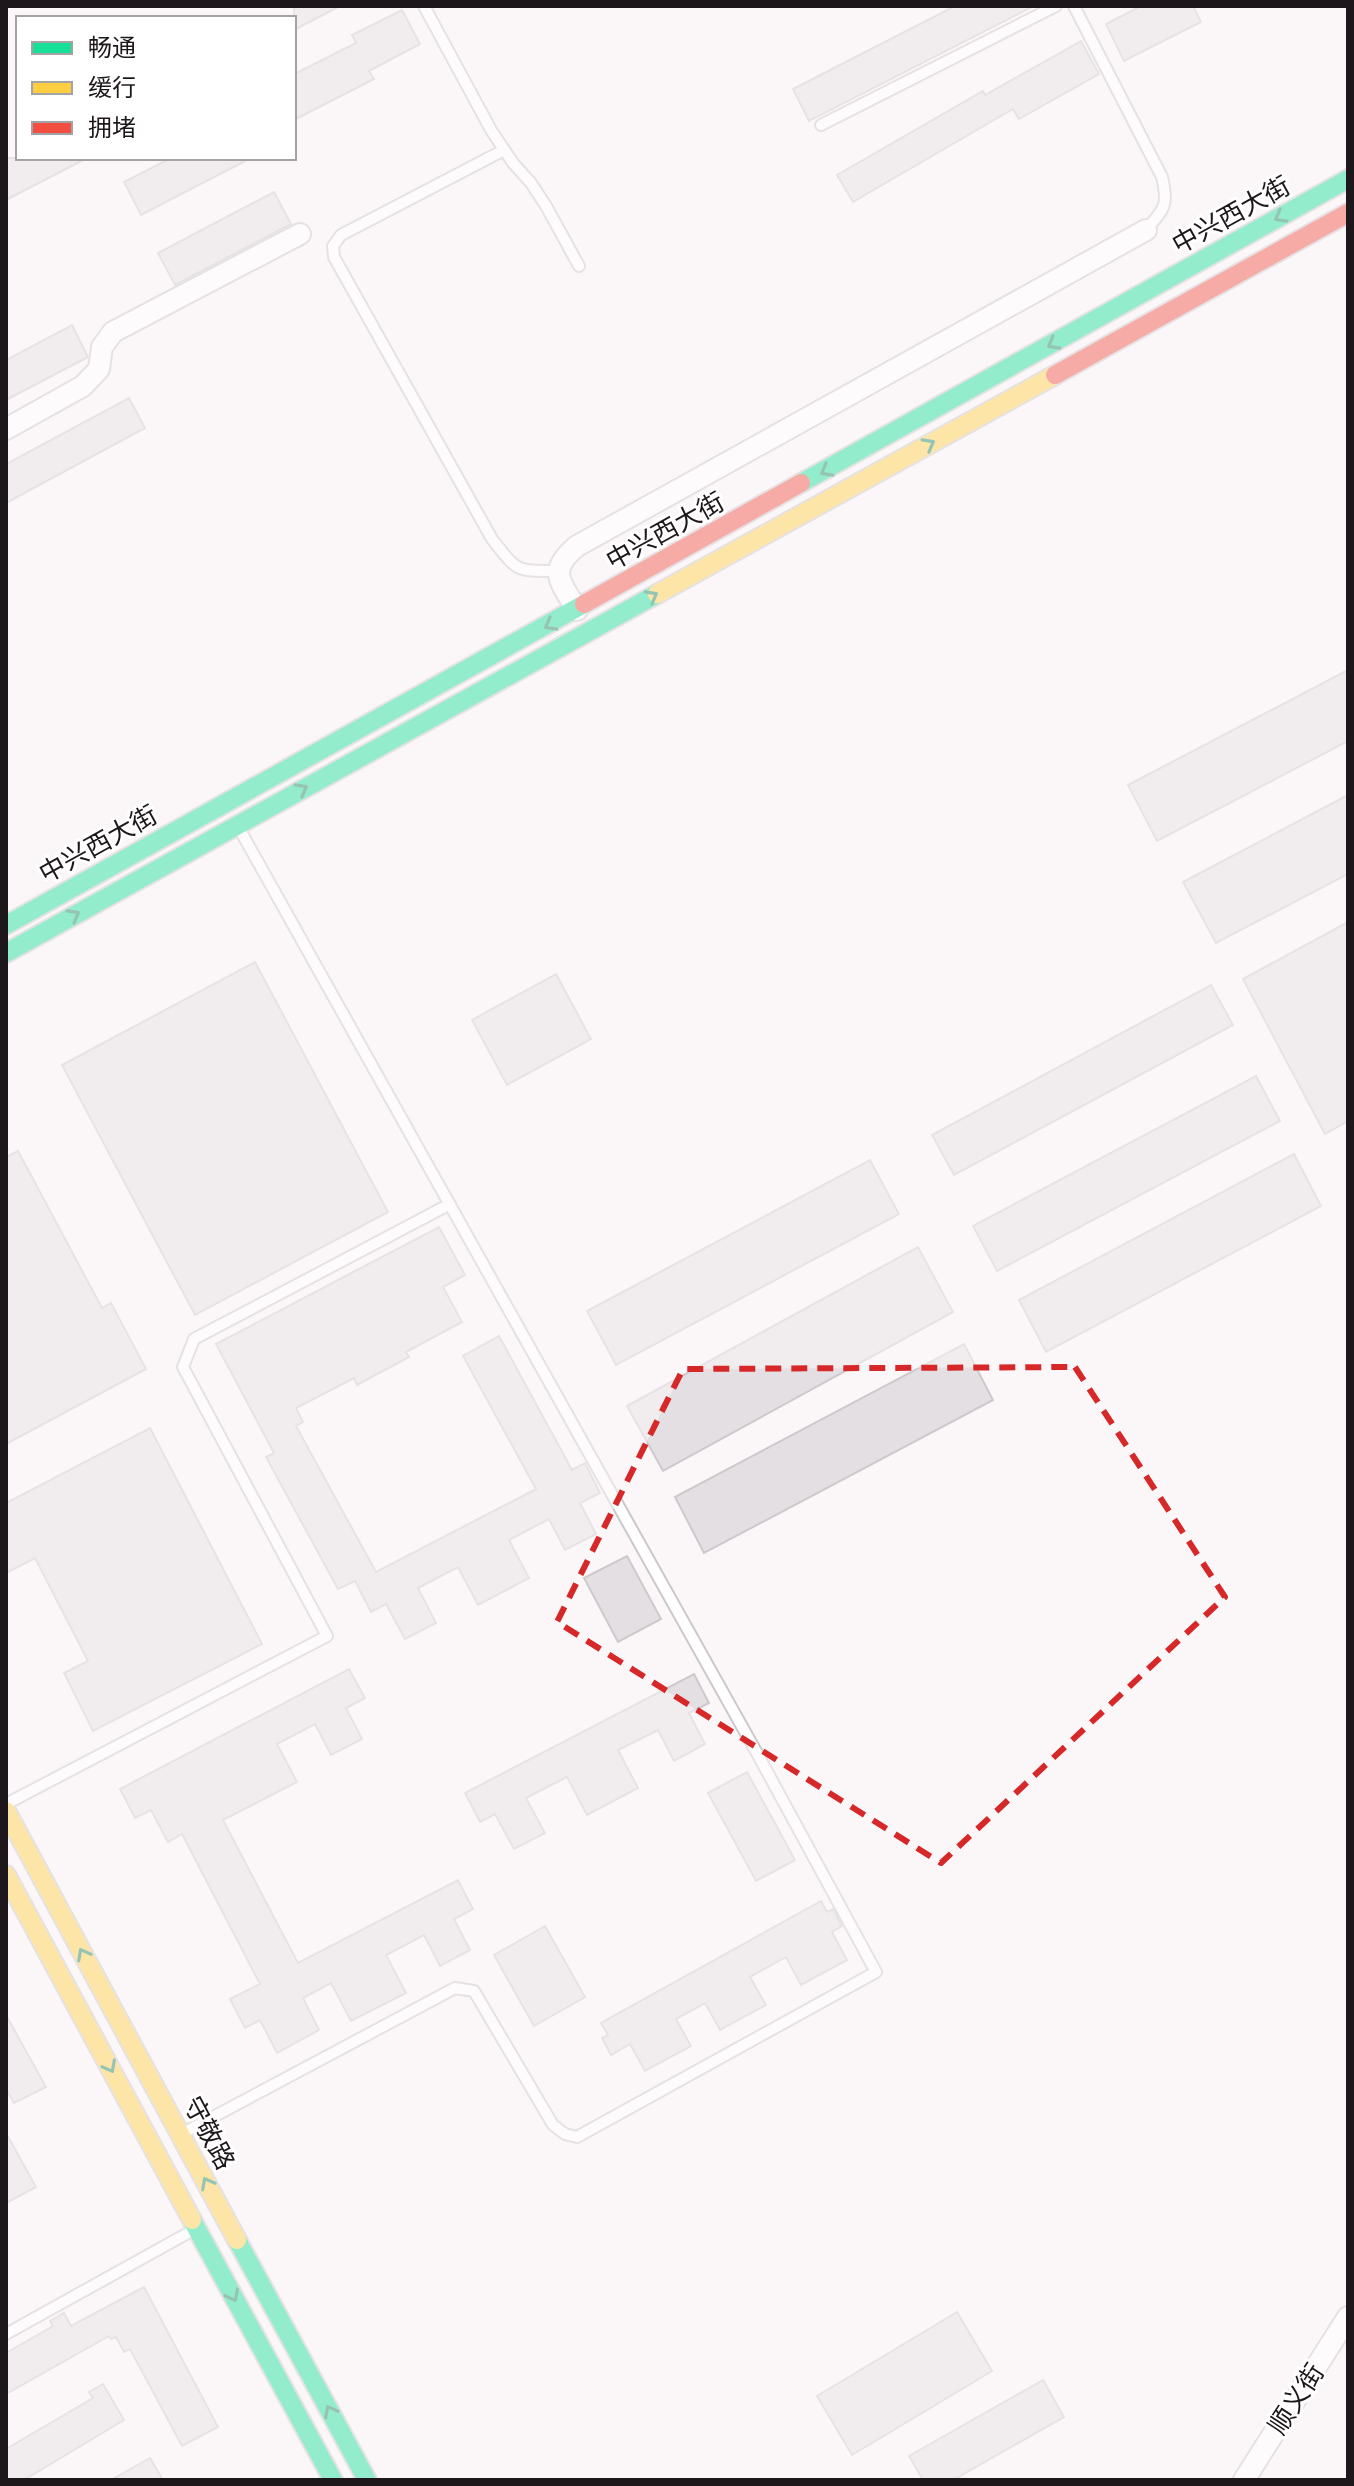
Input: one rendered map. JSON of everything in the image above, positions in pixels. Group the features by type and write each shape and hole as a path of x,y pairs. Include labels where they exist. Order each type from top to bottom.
{"main road":[{"name":"中兴西大街","path":"6,925 1348,179"},
{"name":"中兴西大街","path":"6,953 1348,213"},
{"name":"守敬路","path":"6,1811 367,2480"},
{"path":"9,1889 333,2480"}],"street":[{"path":"577,610 557,571 559,562 577,546 1146,230"},
{"path":"6,429 83,386 99,369 102,347 113,332 300,234"},
{"name":"顺义街","path":"1244,2480 1348,2317"}],"lane":[{"path":"424,6 504,150 546,206 579,266"},
{"path":"821,125 1056,6"},
{"path":"1074,6 1162,177 1165,207 1146,230"},
{"path":"504,150 341,235 333,246 334,257 492,539 522,571 557,571"},
{"path":"180,2134 455,1988 464,1988 474,1991 553,2125 565,2134 577,2137 876,1972 238,825"},
{"path":"6,1804 327,1636 183,1367 194,1339 450,1204"},
{"path":"6,2334 197,2228"}],"highlighted area":[{"path":"1075,1367 1225,1597 941,1863 557,1622 683,1369"}],"building":[{"path":"294,6 340,6 296,29"},
{"path":"955,6 1034,6 809,121 793,89"},
{"path":"1141,6 1193,6 1201,22 1124,61 1106,24"},
{"path":"402,10 420,44 369,71 374,79 296,119 296,73 356,43 352,35"},
{"path":"1081,41 1099,74 1019,119 1013,109 853,202 837,175 983,91 985,95"},
{"path":"6,158 83,160 6,200"},
{"path":"167,160 247,160 141,215 124,182"},
{"path":"274,192 291,224 175,285 158,253"},
{"path":"72,325 88,357 6,400 6,360"},
{"path":"129,398 145,428 6,503 6,464"},
{"path":"1348,670 1348,741 1157,841 1128,785"},
{"path":"1348,795 1348,874 1216,943 1183,882"},
{"path":"1348,922 1348,1121 1325,1134 1243,979"},
{"path":"255,962 388,1212 195,1315 62,1065"},
{"path":"556,974 591,1039 507,1085 472,1020"},
{"path":"1211,985 1233,1025 954,1175 932,1135"},
{"path":"1256,1076 1280,1121 997,1271 973,1226"},
{"path":"18,1151 102,1308 111,1303 146,1369 6,1444 6,1157"},
{"path":"1294,1154 1321,1206 1046,1352 1019,1300"},
{"path":"870,1160 899,1214 616,1365 587,1311"},
{"path":"439,1227 465,1275 443,1287 462,1322 406,1352 409,1357 357,1385 354,1378 296,1408 303,1422 296,1426 376,1572 536,1489 463,1356 499,1336 572,1470 585,1463 600,1493 580,1503 596,1534 565,1550 549,1519 509,1540 529,1578 478,1605 458,1567 418,1588 436,1623 405,1639 386,1604 371,1612 355,1581 338,1589 266,1457 274,1453 216,1344"},
{"path":"918,1247 953,1312 663,1471 627,1406"},
{"path":"964,1344 993,1400 704,1553 675,1497"},
{"path":"150,1428 262,1644 93,1731 64,1673 88,1661 35,1558 6,1573 6,1503"},
{"path":"627,1556 661,1619 618,1642 584,1578"},
{"path":"349,1669 365,1698 346,1708 362,1739 331,1755 315,1724 277,1744 297,1782 223,1820 298,1963 458,1880 473,1909 454,1919 470,1950 440,1966 424,1935 386,1955 406,1993 351,2021 331,1983 303,1998 319,2030 277,2053 260,2020 245,2028 230,1999 260,1984 182,1834 168,1842 151,1810 135,1818 120,1789"},
{"path":"694,1674 709,1703 689,1713 705,1744 674,1761 658,1730 618,1750 638,1788 587,1815 567,1777 526,1798 545,1833 514,1849 495,1814 480,1822 465,1793"},
{"path":"747,1772 795,1860 756,1881 708,1793"},
{"path":"821,1901 827,1912 833,1909 842,1926 832,1932 847,1960 801,1985 786,1957 750,1977 766,2005 720,2030 705,2003 676,2019 691,2046 645,2071 630,2044 611,2055 602,2038 608,2035 601,2023"},
{"path":"545,1926 585,1997 534,2026 494,1955"},
{"path":"6,2015 46,2087 14,2103 6,2089"},
{"path":"6,2133 36,2187 6,2203"},
{"path":"144,2287 218,2427 182,2446 130,2349 124,2352 116,2337 111,2339 109,2336 6,2394 6,2353 53,2326 50,2321 64,2313 71,2326"},
{"path":"957,2312 992,2371 852,2455 817,2396"},
{"path":"1043,2380 1064,2417 953,2480 923,2480 909,2456"},
{"path":"103,2384 124,2420 24,2480 6,2480 6,2449 93,2398 89,2392"},
{"path":"150,2458 163,2480 111,2480"}],"traffic: fast":[{"path":"801,483 1348,179"},
{"path":"6,953 657,594"},
{"path":"6,925 584,604"},
{"path":"192,2220 333,2480"},
{"path":"237,2240 367,2480"}],"traffic: slow":[{"path":"657,594 1055,375"},
{"path":"6,1811 237,2240"},
{"path":"6,1875 192,2220"}],"traffic: jam":[{"path":"1055,375 1348,213"},
{"path":"584,604 801,483"}]}
